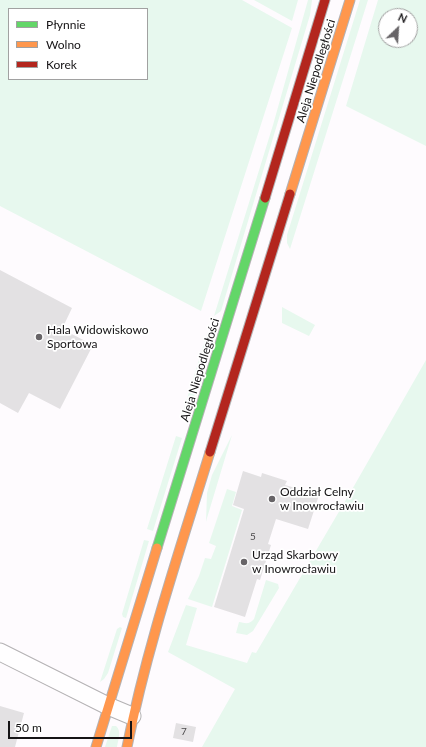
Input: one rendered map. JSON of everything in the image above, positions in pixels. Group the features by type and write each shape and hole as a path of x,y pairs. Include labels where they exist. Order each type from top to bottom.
{"street":[{"name":"Aleja Niepodległości","path":"96,747 325,0"},
{"name":"Aleja Niepodległości","path":"126,747 132,716 154,632 350,0"},
{"path":"0,652 108,706 132,716"}],"shaded area":[{"path":"0,0 242,0 292,28 201,311 0,206"},
{"path":"254,0 298,0 292,21"},
{"path":"308,0 312,0 310,15 221,311 214,316 273,125"},
{"path":"360,0 368,0 290,249 287,243 287,235"},
{"path":"378,0 426,0 426,146 346,106"},
{"path":"282,307 315,325 309,336 282,323"},
{"path":"213,332 187,421 181,418 207,334"},
{"path":"426,360 426,747 202,747 235,689 168,652 186,605 197,608 186,645 247,663 252,652 256,653"},
{"path":"232,435 206,522 207,493 212,475"},
{"path":"176,436 182,438 153,531 147,529"},
{"path":"227,489 236,492 232,506 242,510 212,607 188,599 199,576 205,558 211,559 216,546 209,543"},
{"path":"144,540 149,541 126,618 123,617 122,614"},
{"path":"266,580 278,584 279,588 253,631 247,635 236,633 239,622 249,623 254,619"},
{"path":"120,627 122,628 108,673 100,682 117,629"},
{"path":"112,726 116,726 119,730 117,747 105,747"}],"building":[{"name":"Hala Widowiskowo Sportowa","path":"0,270 72,308 62,329 93,345 60,409 29,393 18,413 0,403"},
{"path":"243,471 261,477 262,473 287,481 285,485 319,495 308,529 276,519 268,544 271,545 260,580 257,579 245,617 214,607 244,509 233,505"},
{"path":"0,706 24,713 15,747 0,747"},
{"path":"176,723 196,727 193,742 173,738"}],"traffic: fast":[{"path":"157,548 265,198"}],"traffic: slow":[{"path":"290,194 350,0"},
{"path":"127,747 154,635 210,452"},
{"path":"96,747 157,548"}],"traffic: jam":[{"path":"265,198 325,0"},
{"path":"210,452 290,194"}],"place":[{"name":"Hala Widowiskowo Sportowa","path":"39,337"},
{"name":"Oddział Celny w Inowrocławiu","path":"272,499"},
{"name":"Urząd Skarbowy w Inowrocławiu","path":"244,562"}]}
